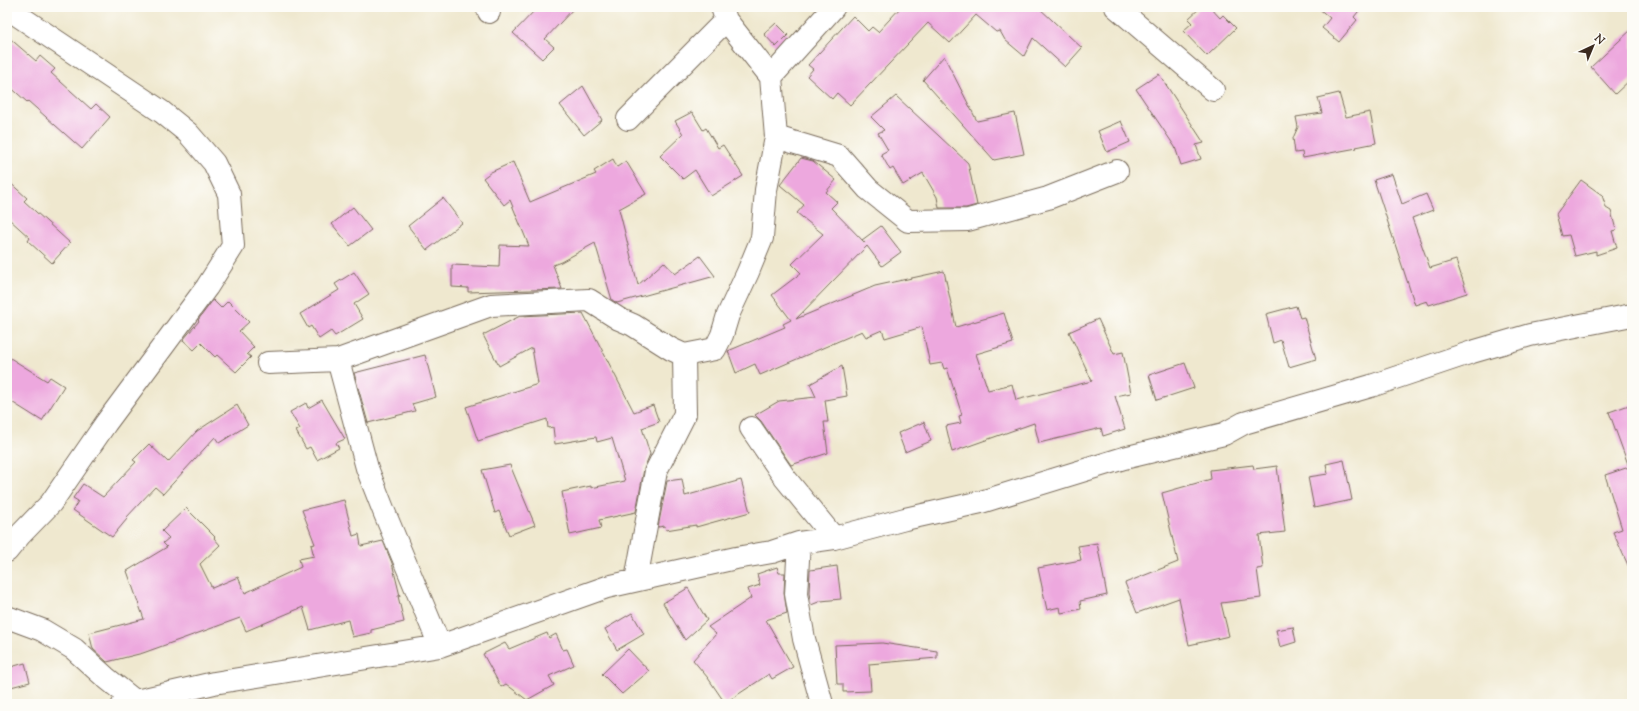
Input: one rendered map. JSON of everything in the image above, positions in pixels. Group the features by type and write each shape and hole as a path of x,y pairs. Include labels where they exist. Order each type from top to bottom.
{"street":[{"path":"771,77 834,7"},
{"path":"1116,7 1213,90"},
{"path":"7,8 162,112 188,133 214,163 229,194 233,246 207,287 106,423 51,503 7,550"},
{"path":"268,364 338,360 490,305 589,300 619,319 633,325 670,349 684,355 715,349 722,335 728,315 762,238 766,190 776,137 771,77 724,14 628,119"},
{"path":"776,137 839,156 868,189 908,221 968,220 1048,198 1117,171"},
{"path":"7,617 42,630 74,649 129,703 214,683 440,646 606,587 736,558 772,552 799,543 834,538 905,519 981,502 1124,458 1224,434 1244,423 1371,386 1472,352 1530,335 1632,315"},
{"path":"636,580 656,471 685,414 684,355"},
{"path":"338,360 367,468 440,646"},
{"path":"751,428 785,478 834,538"},
{"path":"799,543 796,594 804,639 822,704"}],"building":[{"path":"538,7 575,7 545,39 554,47 542,59 513,33"},
{"path":"901,7 1038,7 1082,48 1065,67 1033,38 1024,56 1005,40 1000,31 996,32 976,15 950,43 928,23 850,105 837,93 832,99 807,76 813,69 808,65 853,16 868,31 872,27 878,32"},
{"path":"1201,7 1210,7 1220,18 1223,15 1236,28 1207,56 1183,31 1192,23 1188,19"},
{"path":"1317,7 1362,7 1354,17 1357,20 1339,42 1322,28 1330,18"},
{"path":"776,23 788,35 776,47 764,34"},
{"path":"1632,29 1632,78 1615,94 1591,67"},
{"path":"7,36 36,61 40,56 55,69 51,73 91,109 96,104 110,117 82,149 7,84"},
{"path":"944,56 977,121 1015,113 1024,154 994,160 923,80"},
{"path":"1159,74 1204,143 1196,145 1201,159 1181,165 1175,147 1136,89"},
{"path":"583,86 602,120 584,135 560,105"},
{"path":"1339,93 1346,117 1370,112 1376,143 1303,158 1302,152 1295,153 1293,138 1298,127 1296,117 1322,113 1318,98"},
{"path":"896,96 968,163 977,205 966,208 939,208 937,197 923,173 903,185 893,168 890,170 881,154 888,150 878,133 884,130 871,117"},
{"path":"692,112 703,130 706,128 718,148 723,145 743,176 711,196 695,170 683,179 660,156 683,134 675,121"},
{"path":"1121,121 1130,142 1107,152 1098,131"},
{"path":"801,158 813,161 836,180 826,192 837,202 831,208 862,240 881,226 901,252 882,266 867,246 796,319 875,286 944,271 956,327 1004,313 1013,343 976,354 988,390 1012,384 1016,400 1092,381 1069,332 1098,319 1114,354 1123,352 1131,393 1115,396 1125,429 1103,436 1101,428 1039,443 1034,423 952,452 946,426 961,423 959,416 962,415 947,368 944,369 942,363 930,365 922,327 885,338 882,330 866,337 862,331 760,375 755,364 736,373 728,351 785,327 783,324 791,320 772,295 801,273 792,264 823,234 797,213 804,205 780,185"},
{"path":"613,159 617,167 626,161 646,194 619,209 638,285 664,262 675,274 700,256 715,276 617,303 612,300 595,243 553,265 562,289 468,292 468,288 452,287 452,265 499,267 500,245 529,246 510,200 504,205 483,178 491,172 513,162 530,202 596,174 594,171"},
{"path":"1392,174 1402,204 1426,194 1433,210 1412,218 1430,268 1456,260 1467,293 1429,305 1427,301 1415,305 1374,180"},
{"path":"7,180 27,198 24,201 70,243 52,263 28,241 30,238 9,219 7,221"},
{"path":"1581,180 1602,195 1606,208 1611,211 1616,230 1612,231 1617,248 1596,255 1596,251 1575,256 1569,235 1562,236 1556,214"},
{"path":"443,198 462,223 427,250 408,226"},
{"path":"353,207 371,230 350,246 332,224"},
{"path":"354,272 369,294 354,304 363,319 335,336 331,331 319,339 311,326 308,328 300,314 339,290 335,284"},
{"path":"213,300 221,308 228,301 249,322 239,331 254,347 247,354 251,357 236,372 217,355 215,357 201,343 194,350 183,340 199,321 198,320"},
{"path":"1296,306 1300,318 1304,317 1316,359 1289,367 1281,340 1273,343 1266,314"},
{"path":"583,313 634,412 653,405 659,422 642,428 650,454 644,469 636,512 599,520 601,528 570,535 562,492 625,481 612,438 597,442 596,437 555,444 553,427 548,428 547,419 478,441 466,407 538,384 532,348 499,366 483,335 520,316"},
{"path":"425,355 436,397 412,404 415,411 368,423 354,373"},
{"path":"7,356 47,381 50,377 64,386 42,421 7,399"},
{"path":"1185,363 1194,388 1157,400 1149,375"},
{"path":"842,366 847,396 825,400 828,422 824,422 828,453 791,465 761,421 755,415 779,401 816,397 810,384"},
{"path":"322,400 345,439 336,443 339,448 317,460 310,447 306,449 296,431 300,429 290,412 306,403 308,408"},
{"path":"1632,404 1632,574 1613,532 1622,529 1605,475 1629,467 1609,412"},
{"path":"237,405 248,425 219,443 215,437 163,494 155,487 126,518 127,519 112,537 73,510 78,501 73,498 83,484 103,497 136,462 133,460 149,444 168,462 197,431"},
{"path":"924,422 931,441 905,452 898,433"},
{"path":"1344,460 1352,500 1314,508 1308,477 1328,474 1326,464"},
{"path":"510,465 535,525 509,535 499,511 495,513 482,470"},
{"path":"1253,465 1254,469 1277,466 1285,532 1259,535 1263,568 1257,569 1261,598 1221,603 1229,636 1189,645 1179,598 1137,613 1125,583 1178,562 1162,493 1211,479 1210,470"},
{"path":"682,479 685,496 741,480 750,512 696,527 696,525 666,530 665,526 658,527 667,481"},
{"path":"344,500 353,536 359,534 361,546 383,541 392,563 400,596 398,596 404,622 371,630 371,633 352,637 348,620 310,630 303,607 246,631 240,618 143,653 107,662 93,649 89,633 144,619 127,571 167,547 163,543 169,538 162,531 186,508 215,537 214,538 220,545 200,564 212,588 238,577 245,593 301,567 299,559 314,556 311,545 315,544 302,510"},
{"path":"1097,543 1107,595 1080,601 1081,609 1061,613 1060,607 1047,610 1038,568 1081,560 1078,546"},
{"path":"837,566 841,599 821,601 811,605 809,593 810,570"},
{"path":"777,567 779,573 785,573 784,593 787,613 766,620 793,667 772,679 769,674 725,703 708,678 693,660 716,634 708,627 751,598 748,589 760,585 757,574"},
{"path":"688,588 707,620 685,640 663,603"},
{"path":"632,613 644,634 617,650 605,629"},
{"path":"1293,627 1296,642 1280,647 1276,630"},
{"path":"547,633 549,638 556,634 563,650 567,649 574,665 549,676 554,685 527,700 506,684 501,687 483,654 505,643 509,649"},
{"path":"882,643 937,651 937,658 869,664 871,691 843,692 843,684 837,684 835,645"},
{"path":"628,649 649,671 622,694 602,674"},
{"path":"25,663 30,682 7,688 7,668"}]}
